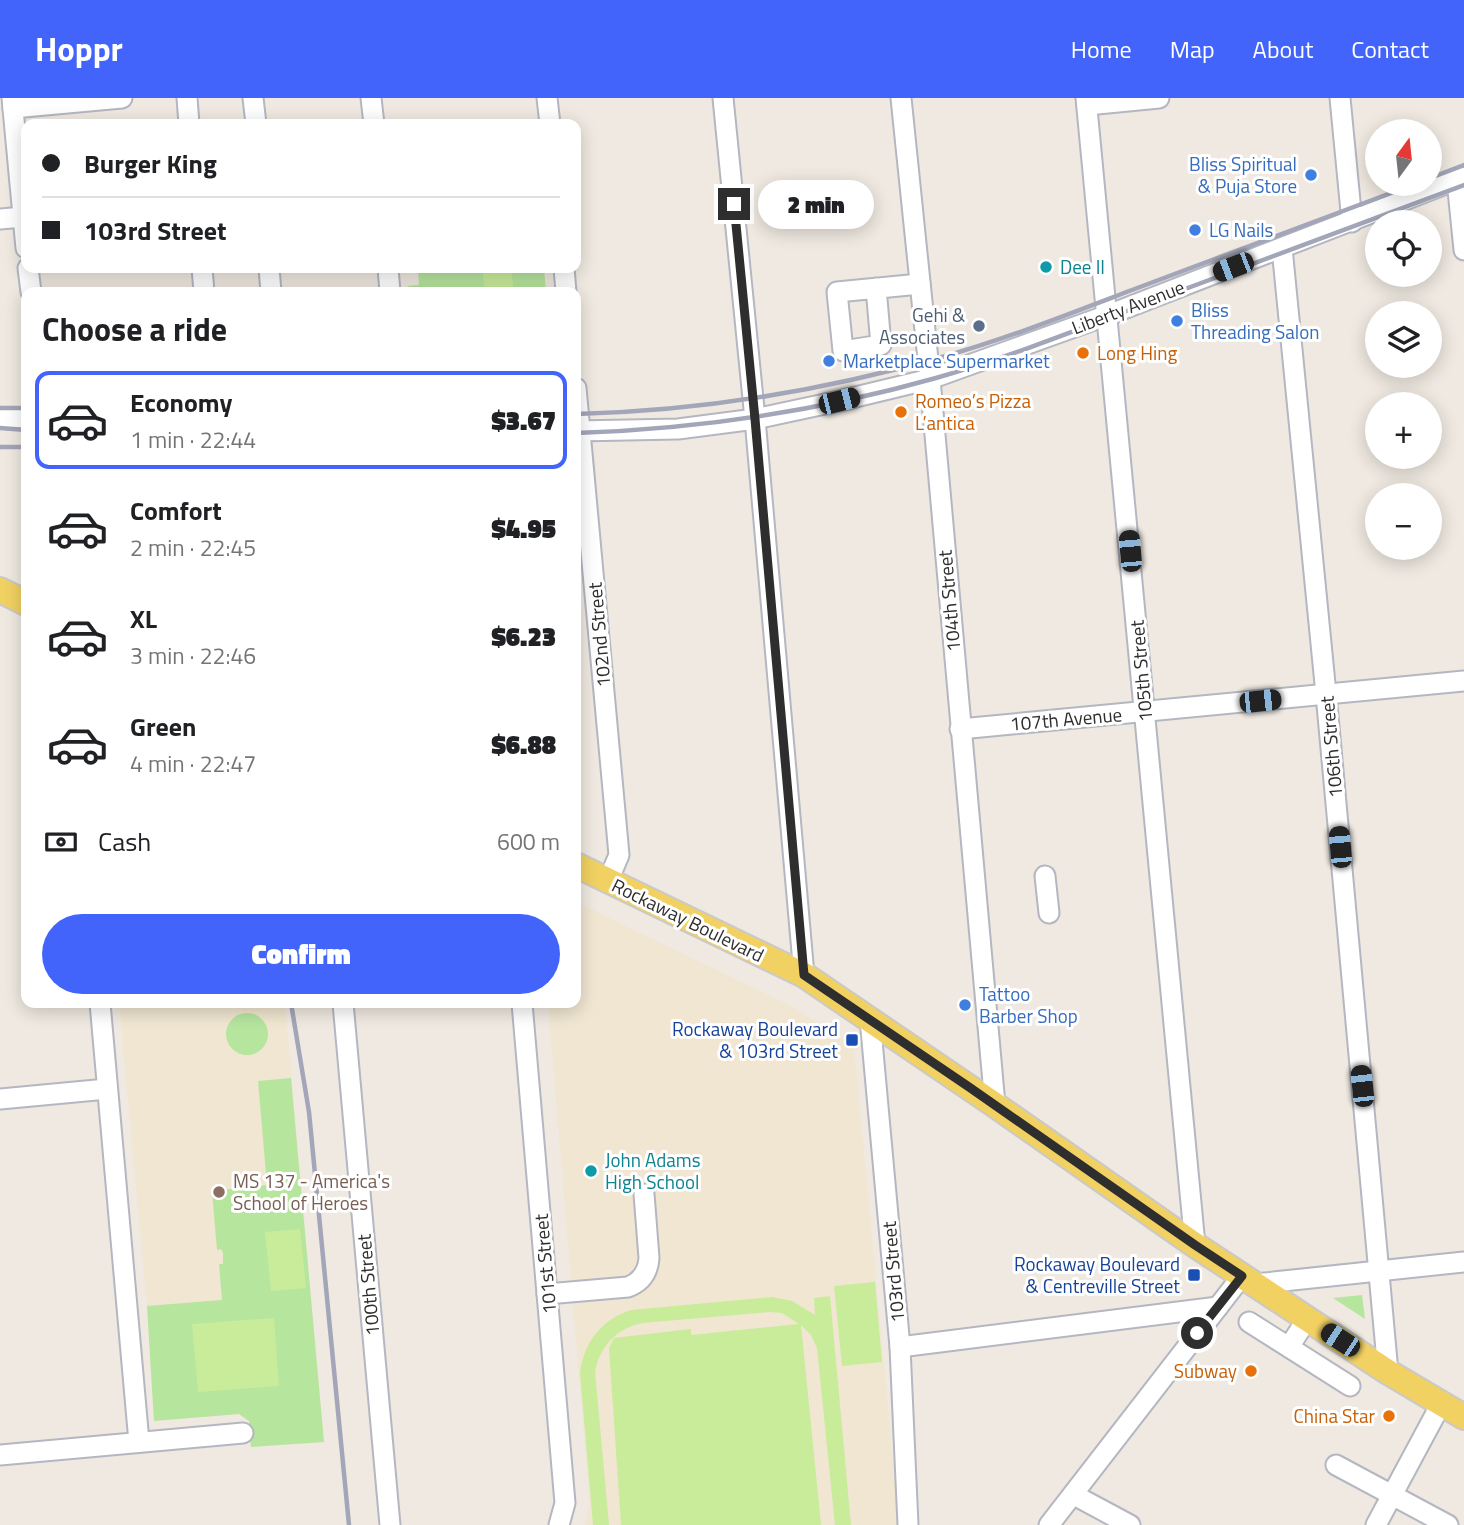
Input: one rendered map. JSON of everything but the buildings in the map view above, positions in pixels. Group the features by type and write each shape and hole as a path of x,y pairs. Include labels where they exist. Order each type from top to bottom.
{"main road":[{"path":"0,590 21,600"},
{"name":"Rockaway Boulevard","path":"581,868 804,975 1195,1245 1388,1372 1464,1417"}],"street":[{"path":"21,192 12,103 122,98"},
{"path":"187,98 189,119"},
{"path":"253,98 255,119"},
{"path":"372,98 374,119"},
{"path":"547,98 549,119"},
{"path":"723,98 755,419 804,975"},
{"name":"104th Street","path":"901,98 930,379 995,1105"},
{"path":"1087,102 1159,98"},
{"path":"1340,98 1352,222"},
{"name":"105th Street","path":"1087,102 1195,1245"},
{"path":"1461,179 1464,250"},
{"name":"Liberty Avenue","path":"581,431 678,429 755,419 930,379 1108,315 1461,179"},
{"path":"0,219 21,230"},
{"name":"106th Street","path":"1282,248 1388,1372"},
{"path":"877,288 920,284"},
{"path":"0,418 21,418"},
{"name":"102nd Street","path":"581,462 619,855 608,881"},
{"name":"107th Avenue","path":"960,729 1464,681"},
{"path":"1045,876 1049,913"},
{"path":"100,1008 139,1442"},
{"name":"100th Street","path":"343,1008 390,1525"},
{"name":"101st Street","path":"522,1008 565,1503 559,1525"},
{"name":"103rd Street","path":"870,1019 900,1347 908,1525"},
{"path":"0,1099 107,1089"},
{"path":"547,1294 628,1287 643,1277 649,1258 645,1195"},
{"path":"1049,1525 1218,1307 1248,1280 1464,1262"},
{"path":"900,1347 1218,1307"},
{"path":"1185,1311 1197,1333"},
{"path":"1289,1347 1307,1319"},
{"path":"1249,1322 1350,1386"},
{"path":"1376,1525 1441,1404"},
{"path":"0,1455 243,1433"},
{"path":"1336,1465 1448,1525"},
{"path":"1074,1496 1129,1525"}],"shaded area":[{"path":"581,904 787,1004 854,1048 899,1525 585,1525 590,1506 548,1008 581,1008"},
{"name":"MS 137 - America's School of Heroes","path":"119,1008 285,1008 324,1442 251,1447 249,1421 239,1414 154,1421 147,1306"}],"green space":[{"path":"418,273 544,273 546,287 408,286 419,285"},
{"path":"483,273 512,273 513,287 484,287"},
{"path":"247,1013 262,1019 268,1034 262,1049 247,1055 232,1049 226,1034 232,1019"},
{"path":"291,1078 324,1442 251,1447 249,1421 239,1414 154,1421 147,1306 222,1300 219,1264 223,1264 223,1253 221,1249 217,1250 212,1191 267,1185 258,1081"},
{"path":"300,1229 306,1288 271,1291 265,1232"},
{"path":"875,1282 882,1362 842,1366 834,1286"},
{"path":"1362,1295 1365,1319 1333,1298"},
{"path":"830,1296 851,1525 835,1525 817,1348 811,1335 801,1325 821,1525 621,1525 609,1348 614,1338 691,1329 691,1335 799,1324 782,1313 770,1312 642,1323 617,1334 605,1347 595,1372 609,1525 593,1525 580,1373 585,1351 603,1326 631,1310 772,1297 792,1301 815,1315 814,1298"},
{"path":"274,1318 279,1386 198,1392 192,1324"}],"railway":[{"path":"1442,173 1464,165"},
{"path":"581,433 713,423 848,400 936,378 1050,340 1464,185"},
{"path":"581,414 669,409 760,397 852,380 942,357 1037,326 1383,196"},
{"path":"0,408 21,408"},
{"path":"0,428 21,430"},
{"path":"0,447 21,447"},
{"path":"292,1008 309,1112 349,1525"}],"place":[{"name":"Bliss Spiritual & Puja Store","path":"1311,175"},
{"name":"LG Nails","path":"1195,230"},
{"name":"Dee II","path":"1046,267"},
{"name":"Bliss Threading Salon","path":"1177,321"},
{"name":"Gehi & Associates","path":"979,326"},
{"name":"Long Hing","path":"1083,353"},
{"name":"Marketplace Supermarket","path":"829,361"},
{"name":"Romeo’s Pizza L’antica","path":"901,412"},
{"name":"Tattoo Barber Shop","path":"965,1005"},
{"name":"Rockaway Boulevard & 103rd Street","path":"852,1040"},
{"name":"John Adams High School","path":"591,1171"},
{"name":"MS 137 - America's School of Heroes","path":"219,1192"},
{"name":"Rockaway Boulevard & Centreville Street","path":"1194,1275"},
{"name":"Subway","path":"1251,1371"},
{"name":"China Star","path":"1389,1416"}],"route":[{"path":"734,204 804,975 1242,1276 1197,1333"}]}
